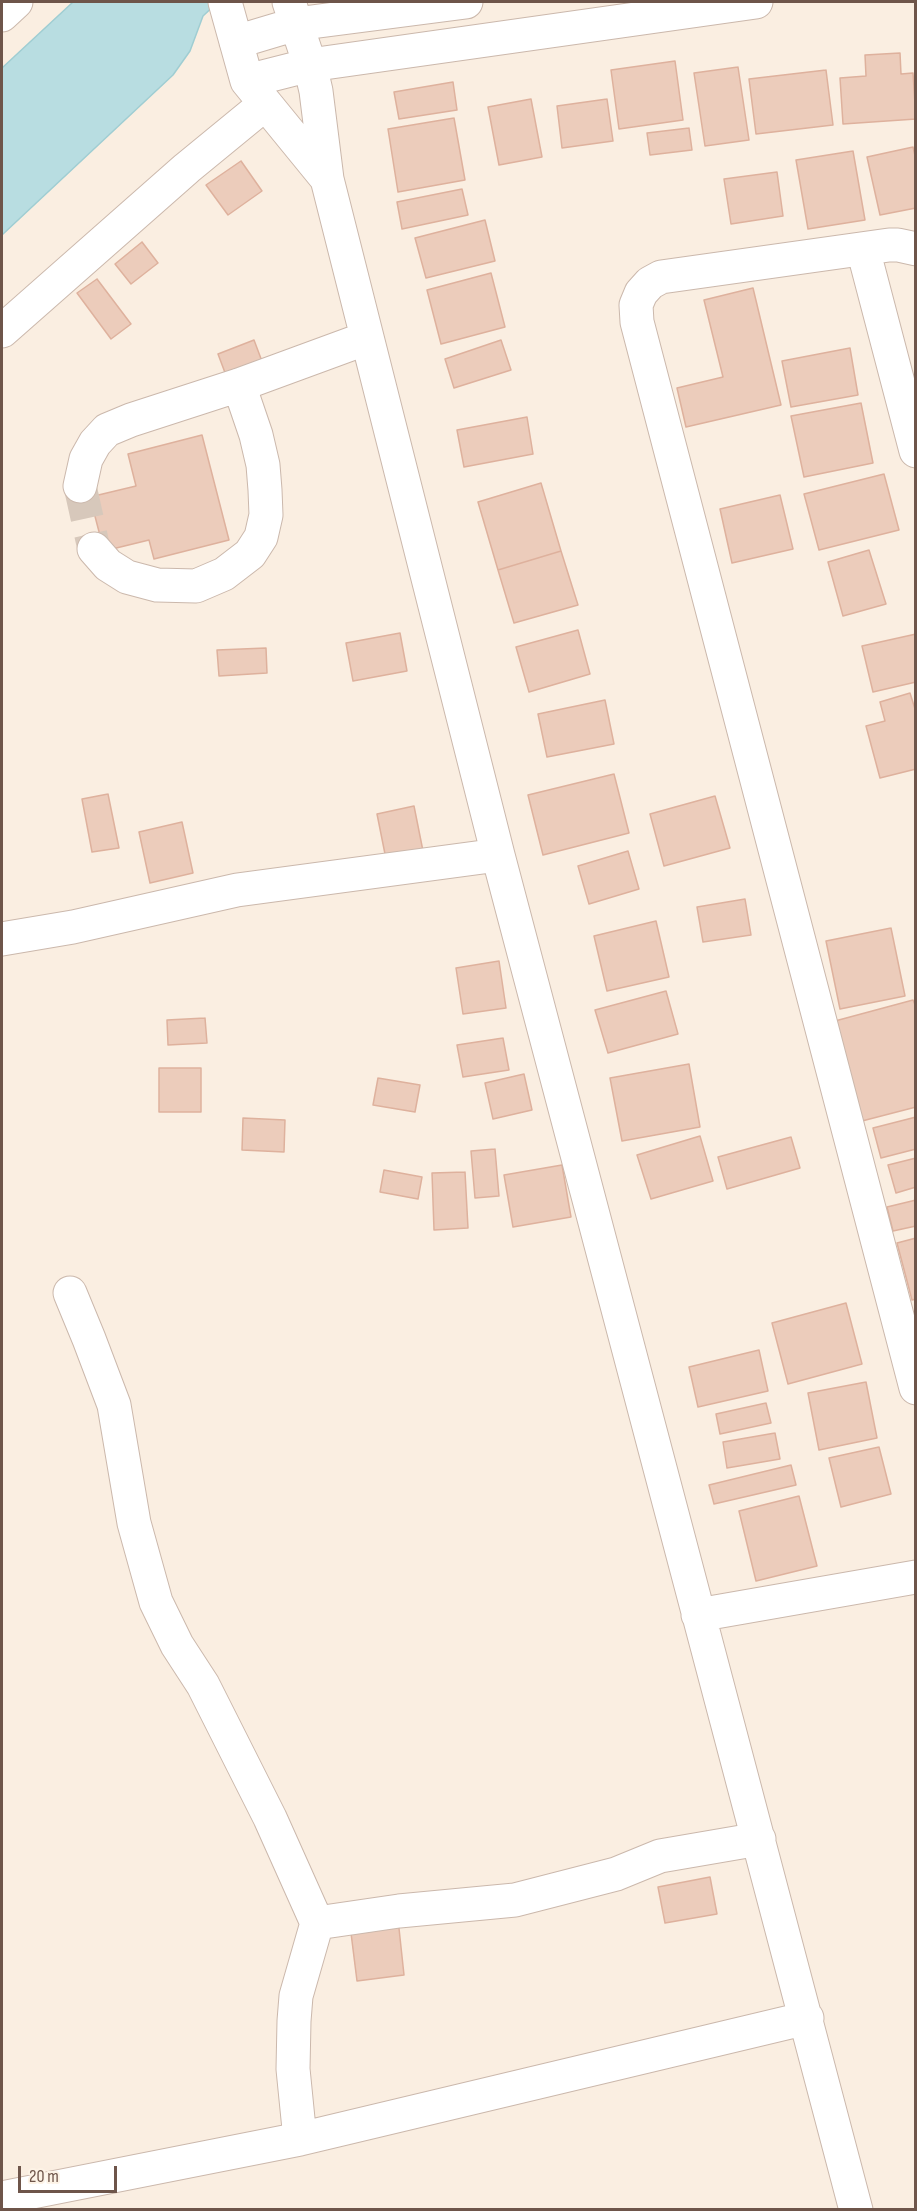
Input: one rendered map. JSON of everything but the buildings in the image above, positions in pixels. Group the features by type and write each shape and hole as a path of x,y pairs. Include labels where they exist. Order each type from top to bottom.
{"street":[{"path":"2,15 16,2"},
{"path":"327,179 256,93 230,18 466,2"},
{"path":"2,331 188,168 256,93 310,65 756,2"},
{"path":"293,13 316,91 327,179 498,855 856,2210"},
{"path":"915,249 898,245 661,277 650,283 641,293 636,305 637,322 915,1388"},
{"path":"863,249 915,451"},
{"path":"80,486 86,459 95,443 107,430 367,338"},
{"path":"94,549 108,565 127,577 157,585 196,586 224,574 250,554 261,537 266,515 265,490 263,465 256,435 239,385"},
{"path":"2,939 73,927 237,890 498,855"},
{"path":"70,1293 114,1405 134,1523 156,1602 177,1645 203,1685 265,1808 317,1923 302,1972 294,2013 293,2069 300,2139"},
{"path":"698,1615 915,1577"},
{"path":"317,1923 399,1911 515,1900 616,1874 660,1856 759,1839"},
{"path":"2,2198 300,2139 807,2018"}],"water":[{"path":"73,2 218,2 203,16 190,51 173,75 2,235 2,68"}],"tunnel":[{"path":"80,486 94,549"}]}
